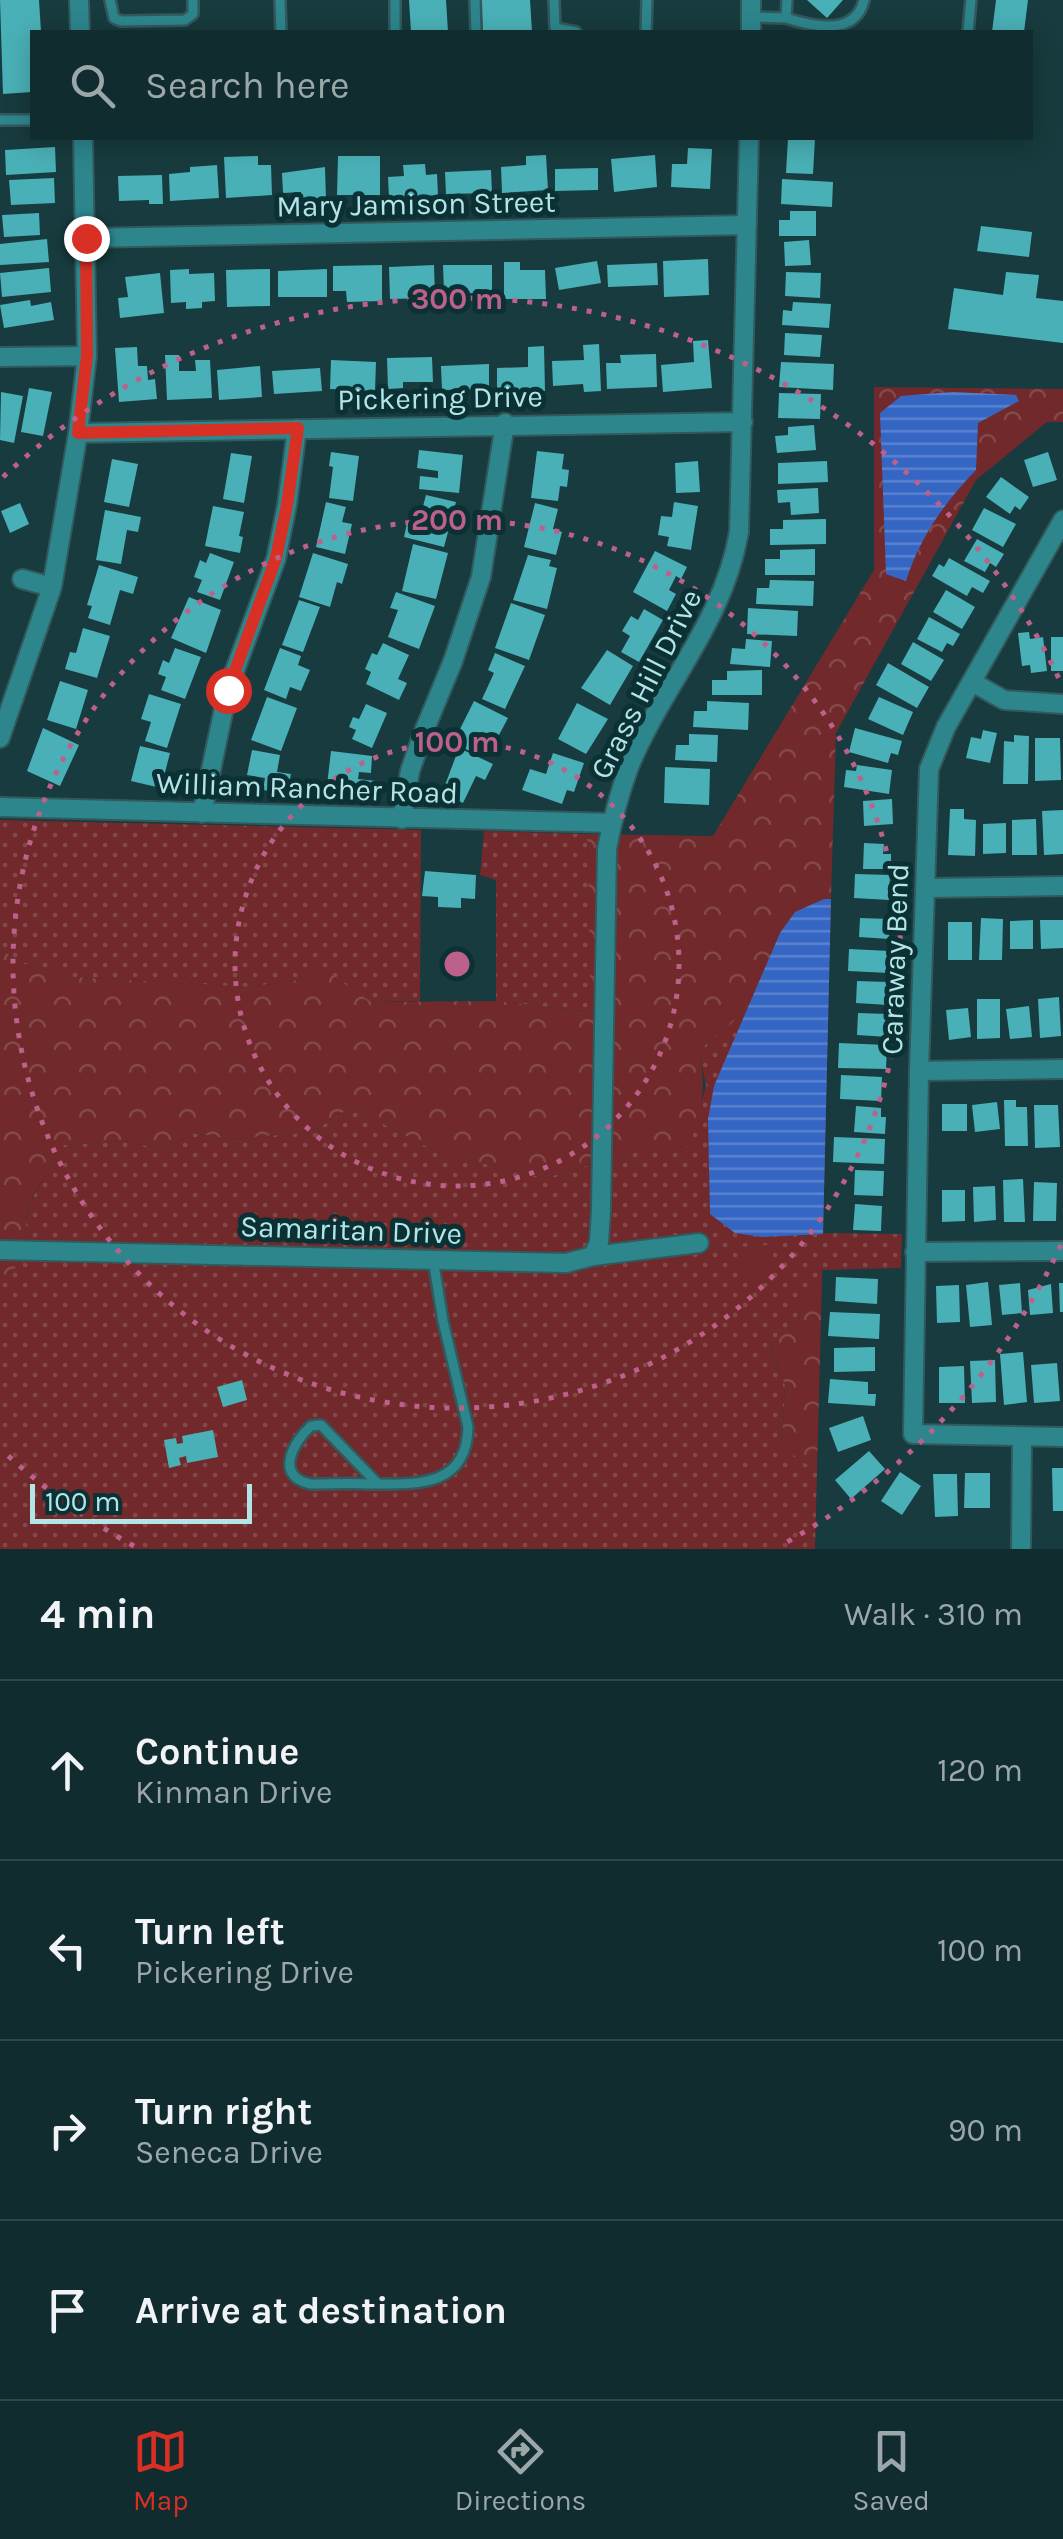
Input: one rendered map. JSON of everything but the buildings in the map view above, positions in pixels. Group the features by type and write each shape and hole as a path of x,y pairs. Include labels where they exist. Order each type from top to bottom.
{"street":[{"path":"79,0 80,30"},
{"path":"1,731 52,587 78,433 87,356 82,140"},
{"name":"Grass Hill Drive","path":"593,1256 601,1210 607,849 612,823 630,764 727,586 739,532 748,140"},
{"name":"Mary Jamison Street","path":"86,238 746,225"},
{"path":"0,358 87,356"},
{"name":"Pickering Drive","path":"78,433 743,422"},
{"path":"402,819 410,772 480,577 505,424"},
{"path":"202,813 228,690 276,558 298,428"},
{"name":"Caraway Bend","path":"1022,1438 913,1434 918,1071 929,769 946,727 1063,520"},
{"path":"22,578 52,587"},
{"path":"972,682 1004,700 1063,704"},
{"name":"William Rancher Road","path":"0,808 612,823"},
{"path":"926,888 1063,886"},
{"path":"918,1071 1063,1069"},
{"name":"Samaritan Drive","path":"0,1250 566,1263 699,1243"},
{"path":"916,1252 1063,1251"},
{"path":"1021,1549 1022,1438 1063,1437"}],"lane":[{"path":"110,0 114,18 121,21 185,20 193,14 193,0"},
{"path":"280,0 281,30"},
{"path":"395,0 396,30"},
{"path":"475,0 476,30"},
{"path":"554,0 555,28 566,30"},
{"path":"646,0 646,30"},
{"path":"786,18 788,0"},
{"path":"751,16 842,26 852,22 864,0"},
{"path":"968,30 972,0"},
{"path":"0,120 30,120"},
{"path":"378,1484 321,1425 311,1426 294,1443 289,1462 302,1482 378,1484 418,1485 457,1465 468,1444 464,1404 443,1321 433,1260"}],"green space":[{"path":"874,387 1063,389 1063,422 1047,422 976,480 836,733 831,899 824,899 780,933 754,998 706,1044 700,1055 702,1102 689,1146 636,1151 545,1178 439,1153 351,1107 312,1132 231,1139 192,1133 165,1149 121,1141 64,1145 31,1201 21,1261 0,1278 0,949 24,964 72,977 248,987 307,979 319,966 371,1002 496,1001 591,1012 587,834 713,836 874,570"},
{"path":"0,820 421,830 420,1001 370,1002 307,979 248,987 72,977 24,964 0,949"},
{"path":"484,831 587,834 592,1012 496,1001 496,880 480,875"},
{"path":"831,899 823,1233 902,1234 901,1268 822,1270 822,1281 809,1291 796,1323 770,1348 785,1385 782,1447 817,1471 815,1549 0,1549 0,1278 25,1253 31,1202 63,1145 121,1141 165,1149 192,1133 231,1139 312,1132 351,1107 439,1153 545,1178 636,1151 689,1146 706,1086 700,1055 706,1044 730,1025 780,933"},
{"path":"772,1245 773,1277 739,1278 739,1247"},
{"path":"822,1281 817,1471 782,1447 785,1385 770,1347 796,1323 809,1290"}],"water":[{"path":"953,392 1016,395 1019,401 978,423 976,470 934,521 906,581 886,574 880,413 901,396"},
{"path":"831,899 823,1234 762,1237 735,1233 710,1214 708,1119 714,1086 780,933 795,912"}],"route":[{"path":"86,238 87,356 78,433 298,428 276,558 228,690"}]}
